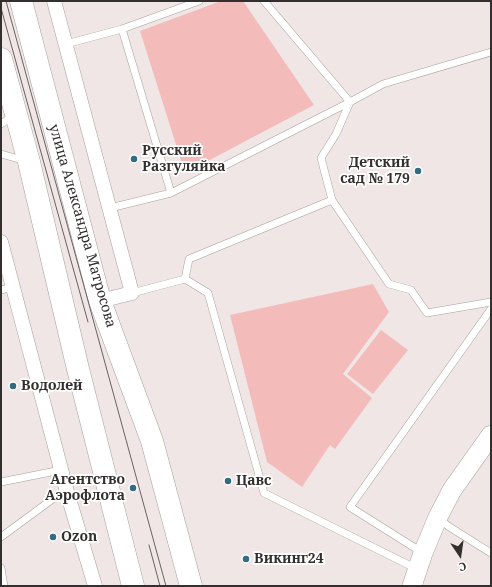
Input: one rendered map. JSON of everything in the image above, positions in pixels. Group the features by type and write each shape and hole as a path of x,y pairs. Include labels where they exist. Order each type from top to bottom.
{"highway":[{"name":"улица Александра Матросова","path":"21,1 100,301 152,441 191,586"},
{"path":"1,59 9,119 29,162 78,369 134,586"}],"main road":[{"path":"417,569 438,517 452,490 491,435"}],"street":[{"path":"54,1 132,293 100,301"},
{"path":"1,242 7,289 95,586"}],"lane":[{"path":"66,44 122,29 199,1"},
{"path":"264,1 350,102"},
{"path":"122,29 171,192"},
{"path":"110,208 171,192 383,84 491,52"},
{"path":"350,102 336,134 321,158 332,200 389,284 411,290 427,313 491,302"},
{"path":"1,154 29,162"},
{"path":"185,279 189,259 332,200"},
{"path":"132,293 185,279 208,293 264,494 417,569"},
{"path":"417,569 350,507 491,309"},
{"path":"1,480 61,470"},
{"path":"1,537 54,498 66,492"},
{"path":"438,517 448,526 491,553"},
{"path":"1,568 4,586"}],"shaded area":[{"path":"221,1 243,1 314,105 185,173 140,31"},
{"path":"373,284 389,312 343,374 372,398 335,449 330,445 302,487 267,462 230,315"},
{"path":"381,330 408,350 373,394 347,374"}],"tram line":[{"path":"6,1 166,586"},
{"path":"1,8 88,322"},
{"path":"149,545 160,586"}],"place":[{"name":"Русский Разгуляйка","path":"134,159"},
{"name":"Детский сад № 179","path":"418,171"},
{"name":"Водолей","path":"13,386"},
{"name":"Цавс","path":"228,481"},
{"name":"Агентство Аэрофлота","path":"133,488"},
{"name":"Ozon","path":"53,537"},
{"name":"Викинг24","path":"246,559"}]}
